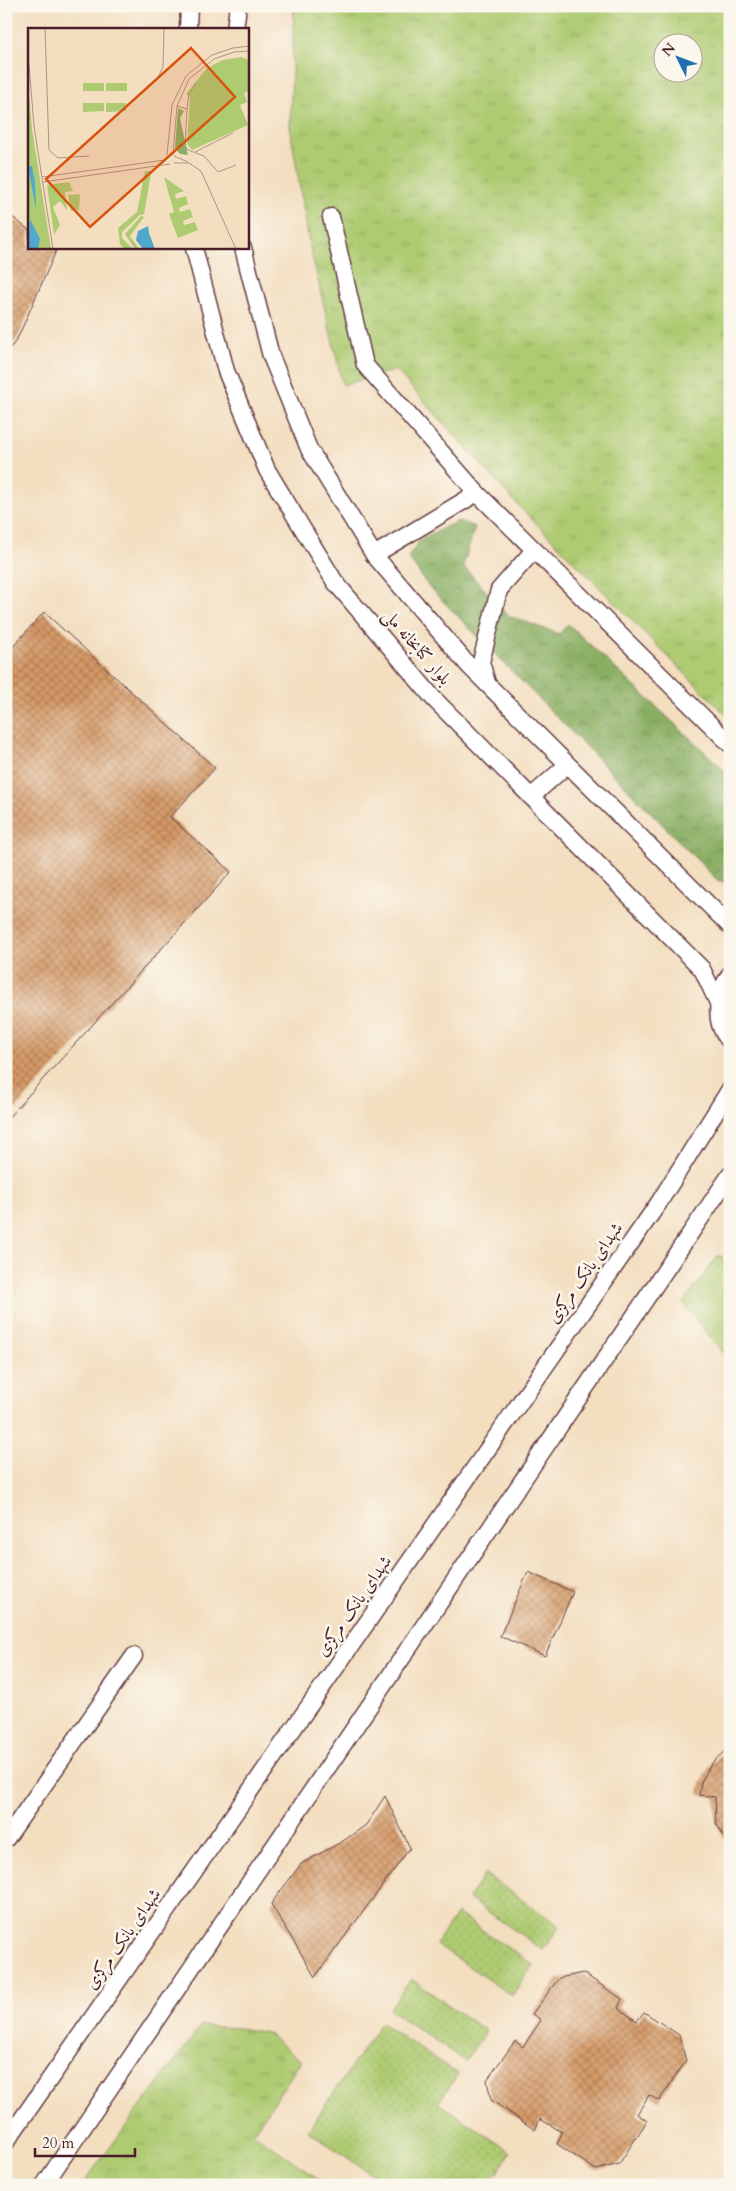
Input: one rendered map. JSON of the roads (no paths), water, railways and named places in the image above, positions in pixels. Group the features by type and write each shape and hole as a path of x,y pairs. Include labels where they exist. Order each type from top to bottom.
{"lane":[{"path":"188,28 189,6"},
{"path":"235,28 238,6"},
{"path":"331,217 365,364 477,494 730,744"},
{"name":"بلوار کتابخانه ملی","path":"194,249 226,371 267,470 335,582 434,699 702,969 718,1003 720,1022 730,1041"},
{"name":"بلوار کتابخانه ملی","path":"243,249 271,356 309,449 374,555 487,686 730,926"},
{"path":"374,555 477,494"},
{"path":"487,686 481,662 499,590 534,550"},
{"path":"531,796 567,765"},
{"path":"718,1003 722,985 730,974"},
{"name":"شهدای بانک مرکزی","path":"6,2142 658,1204 730,1089"},
{"path":"44,2185 730,1175"},
{"path":"6,1840 134,1656"}]}
